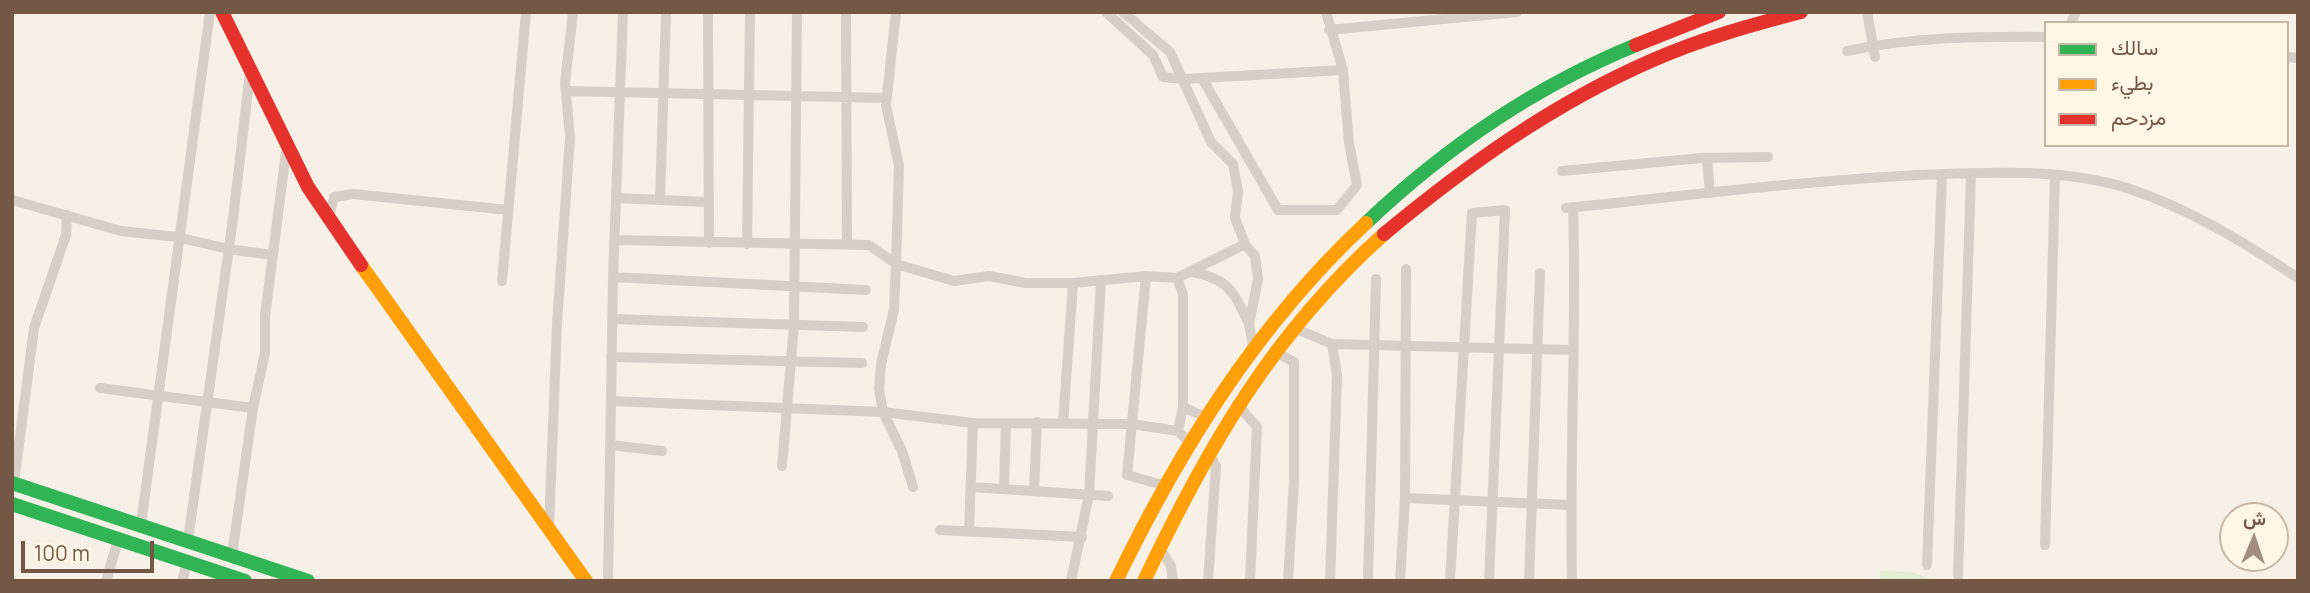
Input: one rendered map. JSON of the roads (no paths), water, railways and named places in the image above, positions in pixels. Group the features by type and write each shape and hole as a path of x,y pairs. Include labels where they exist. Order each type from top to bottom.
{"main road":[{"path":"222,12 328,220 586,581"},
{"path":"1116,581 1163,485 1205,417 1253,347 1353,234 1412,182 1517,106 1581,69 1719,12"},
{"path":"1144,581 1237,404 1294,328 1406,214 1461,170 1554,109 1671,54 1758,21 1801,12"},
{"path":"13,483 113,514 308,581"},
{"path":"12,504 113,535 245,581"},
{"path":"113,514 113,535"}],"street":[{"path":"141,524 177,237 210,12"},
{"path":"502,281 526,12"},
{"path":"549,530 557,324 570,137 568,91 565,83 573,12"},
{"path":"608,581 613,277 623,12"},
{"path":"660,200 666,12"},
{"path":"708,12 706,93 709,243"},
{"path":"747,244 750,12"},
{"path":"782,466 794,325 797,12"},
{"path":"846,12 847,244"},
{"path":"896,12 887,98 899,166 894,310 881,363 879,389 883,412 902,451 912,487"},
{"path":"1106,12 1153,55 1163,77 1184,79 1343,70"},
{"path":"1123,12 1170,52 1211,142 1233,164 1238,191 1235,218 1245,244 1255,256 1258,279 1249,324"},
{"path":"1202,78 1278,210 1337,210 1357,185 1349,143 1343,70 1329,30 1326,12"},
{"path":"1329,30 1439,16 1517,12"},
{"path":"1867,12 1875,58"},
{"path":"1847,51 1873,45 1990,36 2044,37"},
{"path":"188,540 251,70"},
{"path":"568,91 887,98"},
{"path":"232,555 253,408 265,353 265,316 287,144"},
{"path":"1562,171 1707,158 1768,157"},
{"path":"1707,158 1710,193"},
{"path":"1927,565 1942,174"},
{"path":"1572,581 1570,505 1573,350 1570,207 1834,180 1942,174 2055,176 2128,188 2177,208 2242,242 2298,278"},
{"path":"1958,576 1971,174"},
{"path":"2045,545 2055,176"},
{"path":"328,220 334,197 353,194 508,210"},
{"path":"616,198 707,201"},
{"path":"12,200 121,231 177,237 228,249 273,255"},
{"path":"1450,581 1472,214 1505,210 1489,581"},
{"path":"13,483 34,328 66,234 67,215"},
{"path":"615,240 869,245 896,264 954,281 989,276 1026,283 1073,283 1146,276 1177,278 1245,244"},
{"path":"1400,581 1405,498 1406,269"},
{"path":"1192,272 1214,276 1230,288 1249,324 1253,347"},
{"path":"1529,581 1540,273"},
{"path":"1146,276 1127,475 1163,485"},
{"path":"613,277 866,290"},
{"path":"1177,278 1183,295 1183,407 1178,431"},
{"path":"1368,581 1376,279"},
{"path":"1071,581 1089,495 1101,280"},
{"path":"1063,423 1073,283"},
{"path":"612,319 863,327"},
{"path":"1294,328 1332,344 1465,345 1573,350"},
{"path":"1330,581 1336,376 1332,344"},
{"path":"1275,351 1294,362 1294,481 1288,581"},
{"path":"611,357 862,363"},
{"path":"100,388 253,408"},
{"path":"611,401 883,412 973,423 1131,424 1178,431 1189,442"},
{"path":"1237,404 1257,427 1250,581"},
{"path":"1183,407 1205,417"},
{"path":"1034,491 1037,422"},
{"path":"969,530 973,423"},
{"path":"1004,488 1006,423"},
{"path":"610,445 662,451"},
{"path":"1208,581 1216,466 1209,454"},
{"path":"971,487 1108,496"},
{"path":"1405,498 1570,505"},
{"path":"940,530 1082,537"},
{"path":"106,581 113,535"},
{"path":"1160,548 1171,566 1173,581 1180,581"},
{"path":"181,581 188,560"}]}
